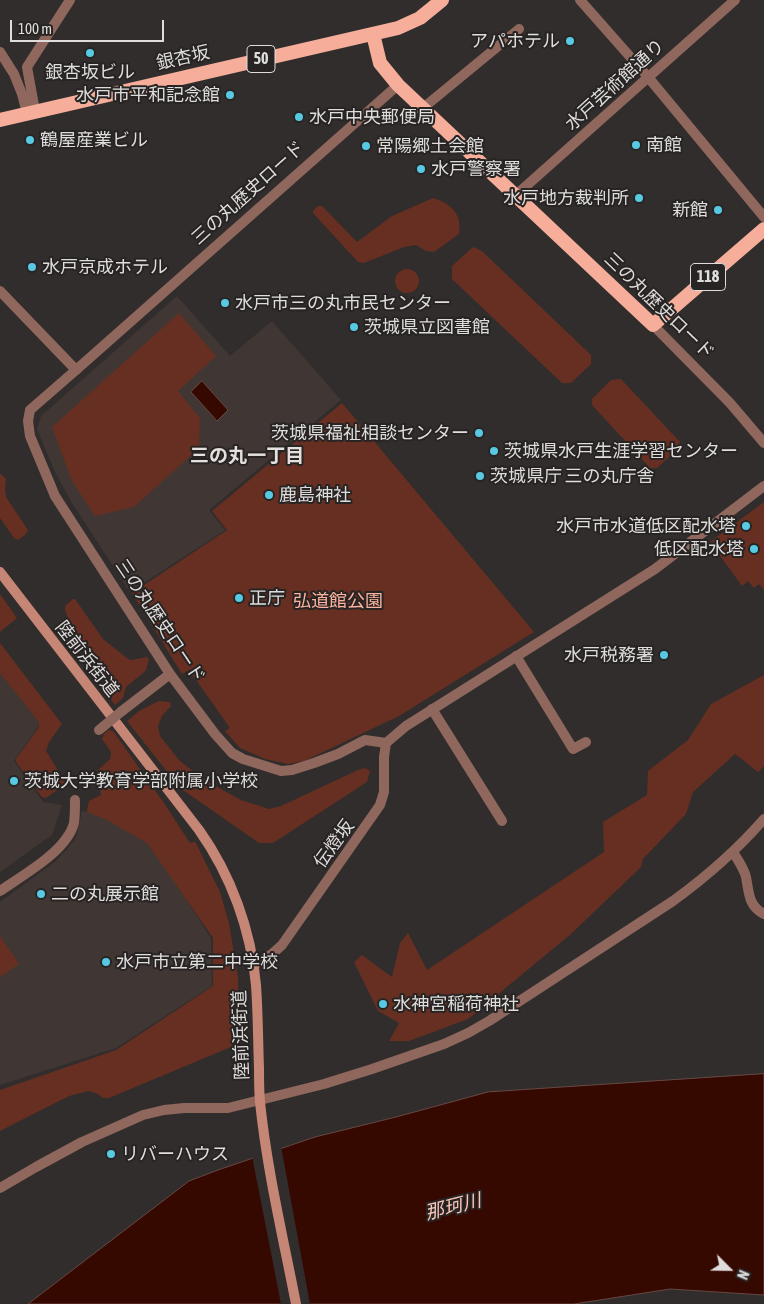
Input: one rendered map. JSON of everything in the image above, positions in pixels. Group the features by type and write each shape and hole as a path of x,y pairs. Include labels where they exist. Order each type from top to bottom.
{"highway":[{"name":"50","path":"374,34 398,28 411,22 442,0"},
{"name":"銀杏坂","path":"0,120 374,34"},
{"path":"374,34 380,63 398,85"},
{"name":"三の丸歴史ロード","path":"398,85 653,325"},
{"name":"118","path":"653,325 764,229"}],"main road":[{"name":"陸前浜街道","path":"0,572 199,830 211,847 235,896 254,965 260,1100 265,1144 296,1304"}],"street":[{"path":"31,112 27,67 70,0"},
{"path":"580,0 764,217"},
{"name":"水戸芸術館通り","path":"516,195 735,0"},
{"path":"422,108 519,28"},
{"path":"0,52 14,74 31,112"},
{"name":"三の丸歴史ロード","path":"386,743 365,740 338,754 292,770 281,771 270,769 232,753 170,674 55,496 30,436 28,421 30,410 398,85"},
{"path":"0,291 76,370"},
{"name":"三の丸歴史ロード","path":"653,325 730,404 764,443"},
{"path":"386,743 406,726 432,709 655,569 764,486"},
{"path":"516,656 573,749 586,742"},
{"path":"98,731 170,674"},
{"path":"432,709 502,821"},
{"name":"伝燈坂","path":"254,965 272,954 282,944 380,804 384,792 386,743"},
{"path":"0,891 61,846 70,833 74,822 75,800"},
{"path":"0,1188 36,1166 82,1142 143,1115 184,1108 228,1108 324,1084 444,1044 468,1033 691,887 733,852 764,819"},
{"path":"733,852 746,876 748,894 751,901 764,914"}],"shaded area":[{"path":"177,296 230,356 272,321 341,400 209,510 225,530 130,592 72,503 55,472 37,429 41,416"},
{"name":"茨城大学教育学部附属小学校","path":"0,671 42,721 14,761 43,802 62,805 52,835 0,872"},
{"name":"水戸市立第二中学校","path":"82,811 111,814 145,833 211,938 212,986 116,1048 0,1085 0,902 56,861 74,841"}],"green space":[{"path":"433,198 446,203 457,215 460,227 459,234 434,252 426,251 416,245 404,247 364,263 358,262 313,213 318,206 322,206 357,242 392,216"},
{"path":"473,247 482,251 591,355 591,364 571,383 562,383 452,279 452,266"},
{"path":"407,269 412,270 418,276 418,286 412,292 407,293 402,292 396,286 395,281 396,276 402,270"},
{"path":"179,313 216,356 178,391 200,418 199,448 134,507 95,516 72,481 52,427"},
{"path":"621,379 680,442 678,449 657,468 650,468 592,405 592,399 611,380"},
{"name":"弘道館公園","path":"342,403 534,632 399,716 304,761 288,764 265,759 240,748 225,731 230,728 189,670 182,674 132,593 227,530 212,511"},
{"path":"0,473 6,479 6,497 28,530 18,540 14,538 0,518"},
{"path":"764,502 764,590 759,584 754,588 748,581 742,586 710,542"},
{"path":"0,594 17,618 0,632"},
{"path":"75,599 103,639 128,659 147,657 149,659 146,670 126,687 123,698 115,705 107,694 110,682 109,676 76,631 66,613 65,607"},
{"path":"0,643 62,724 49,742 46,751 65,782 64,785 46,798 42,797 16,762 16,759 39,727 39,722 0,673"},
{"path":"764,675 764,766 758,772 735,754 693,792 686,814 643,859 641,867 571,934 468,1019 409,1041 389,1041 399,1023 378,1011 354,962 362,955 392,977 400,943 408,933 427,970 604,852 603,822 647,795 648,771 688,740 711,704"},
{"path":"159,701 170,702 171,706 162,716 158,726 160,736 179,760 201,778 241,800 269,809 281,806 365,768 370,771 367,782 273,843 259,843 180,788 127,721 139,711"},
{"path":"108,730 113,731 190,843 196,843 220,892 229,923 238,978 238,1039 231,1047 109,1098 103,1098 89,1091 69,1096 0,1131 0,1090 116,1050 213,986 213,938 147,843 87,811 89,801 101,795 97,771 110,759 111,752 102,739"},
{"path":"0,936 19,964 0,977"}],"water":[{"path":"202,381 228,410 217,421 191,392"},
{"name":"那珂川","path":"764,1074 764,1295 670,1289 574,1304 28,1304 189,1181 315,1137 488,1092"}],"pier":[{"path":"281,1146 310,1304 281,1304 252,1156"}],"place":[{"name":"アパホテル","path":"570,41"},
{"name":"銀杏坂ビル","path":"90,53"},
{"name":"水戸市平和記念館","path":"230,95"},
{"name":"水戸中央郵便局","path":"299,117"},
{"name":"鶴屋産業ビル","path":"30,140"},
{"name":"南館","path":"636,145"},
{"name":"常陽郷土会館","path":"366,146"},
{"name":"水戸警察署","path":"421,169"},
{"name":"水戸地方裁判所","path":"639,198"},
{"name":"新館","path":"718,210"},
{"name":"水戸京成ホテル","path":"32,267"},
{"name":"水戸市三の丸市民センター","path":"225,303"},
{"name":"茨城県立図書館","path":"354,327"},
{"name":"茨城県福祉相談センター","path":"479,433"},
{"name":"茨城県水戸生涯学習センター","path":"494,451"},
{"name":"茨城県庁 三の丸庁舎","path":"480,476"},
{"name":"鹿島神社","path":"269,495"},
{"name":"水戸市水道低区配水塔","path":"746,526"},
{"name":"低区配水塔","path":"754,549"},
{"name":"正庁","path":"239,598"},
{"name":"水戸税務署","path":"664,655"},
{"name":"茨城大学教育学部附属小学校","path":"14,781"},
{"name":"二の丸展示館","path":"41,894"},
{"name":"水戸市立第二中学校","path":"106,962"},
{"name":"水神宮稲荷神社","path":"383,1004"},
{"name":"リバーハウス","path":"111,1154"}],"district":[{"name":"三の丸一丁目","path":"247,456"}]}
